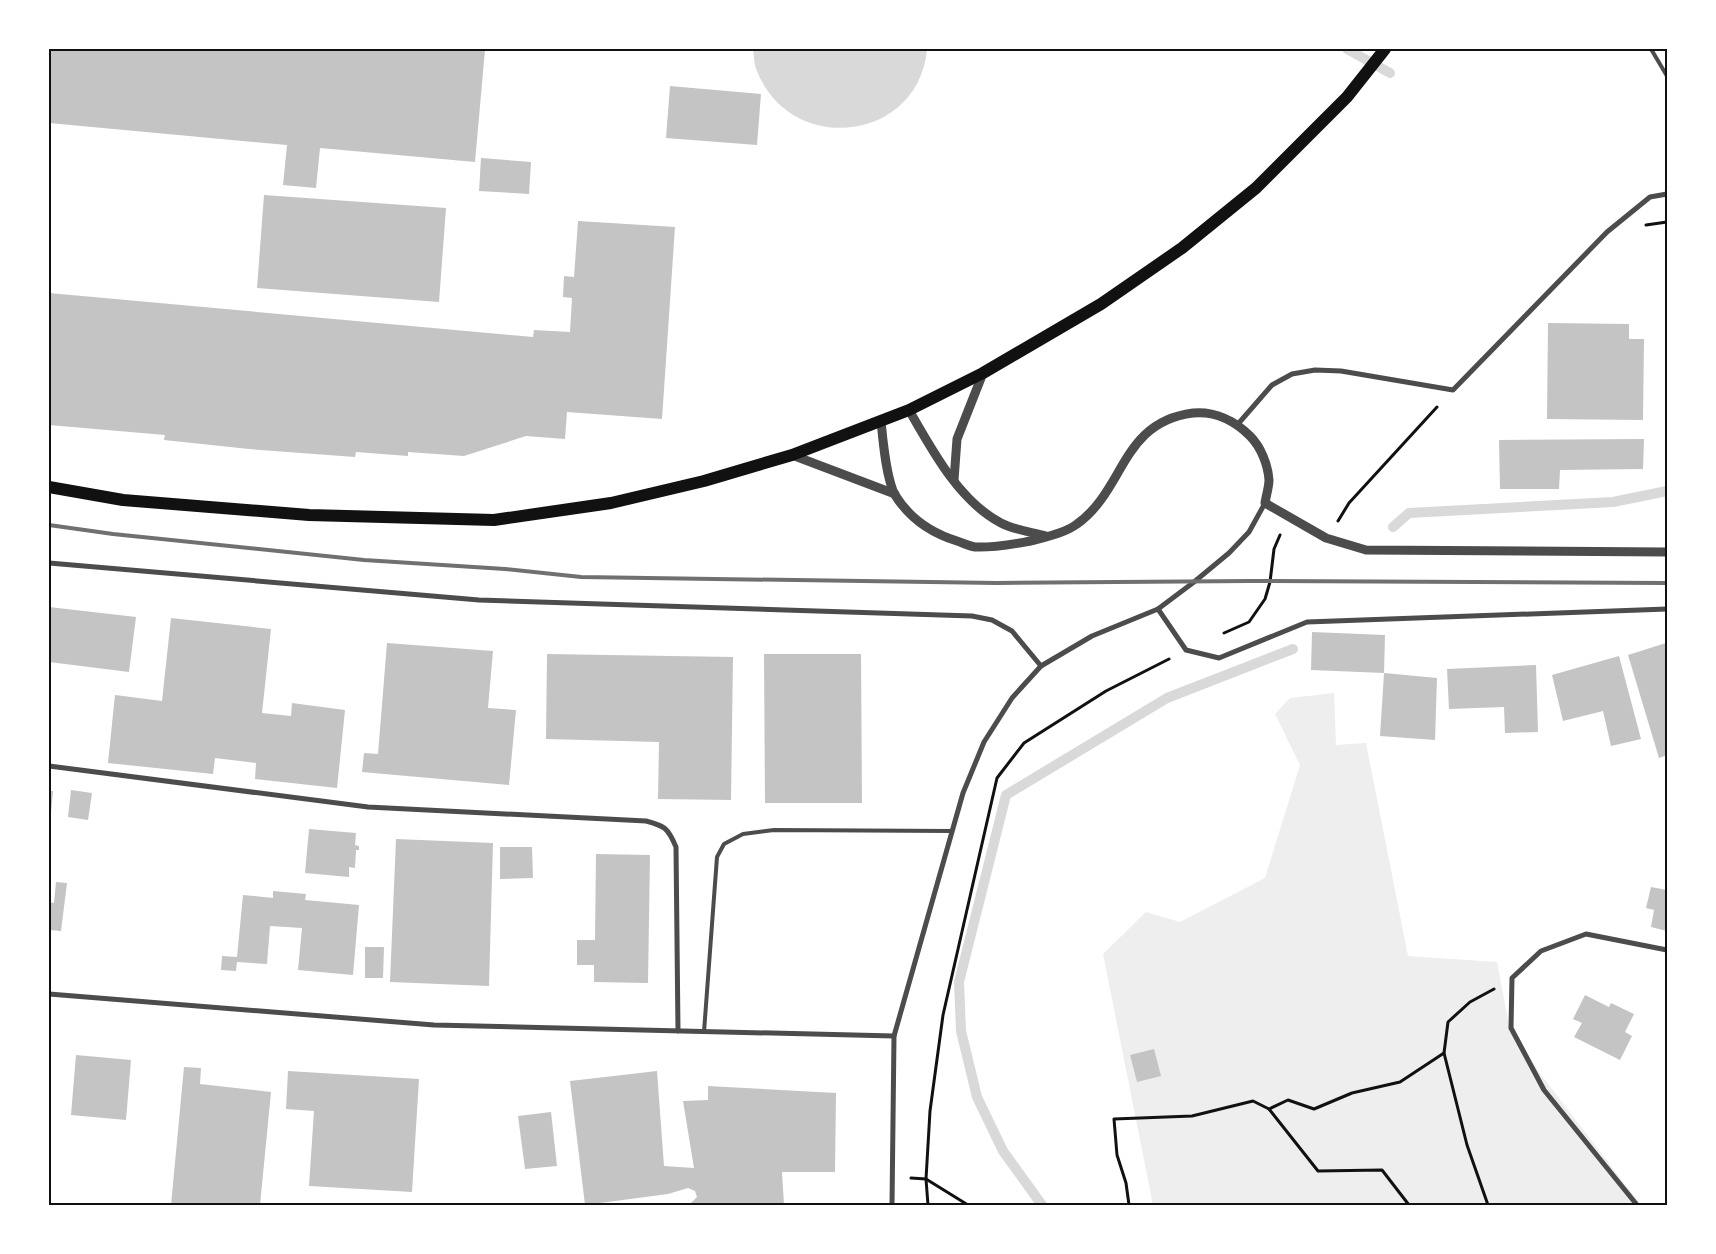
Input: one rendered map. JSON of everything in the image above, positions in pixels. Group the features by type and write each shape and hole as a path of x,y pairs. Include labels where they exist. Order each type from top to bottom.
{"main road":[{"path":"49,487 124,500 309,515 494,520 611,502 704,481 792,455 909,410 983,373 1101,304 1182,248 1256,188 1347,97 1385,49"}],"street":[{"path":"1238,424 1272,385 1292,374 1315,370 1341,371 1452,390 1607,232 1650,197 1667,194"},
{"path":"954,480 957,439 983,373"},
{"path":"909,410 934,455 975,505 1002,524 1049,537"},
{"path":"881,421 886,461 894,494 915,520 939,536 974,547 1009,545 1049,537 1076,525 1095,509 1140,439 1153,428 1167,420 1185,414 1202,412 1220,416 1238,424 1254,440 1265,461 1269,481 1265,503 1249,532 1229,553 1158,609 1092,636 1041,666 1012,698 984,742 963,793 894,1036 892,1205"},
{"path":"792,455 894,494"},
{"path":"1265,503 1326,538 1366,550 1667,552"},
{"path":"49,563 479,600 972,616 992,620 1012,631 1041,666"},
{"path":"1158,609 1186,650 1218,658 1307,622 1667,609"},
{"path":"49,766 368,807 646,821 663,825 672,836 676,847 678,1031"},
{"path":"1638,1205 1544,1090 1512,1028 1512,978 1541,951 1586,934 1667,950"},
{"path":"49,994 434,1025 894,1036"}],"lane":[{"path":"1651,49 1667,76"},
{"path":"704,1032 716,857 724,844 743,834 774,830 952,831"}],"path":[{"path":"1326,538 1349,503 1452,390"},
{"path":"1222,634 1249,622 1265,599 1270,582 1274,549 1288,516"},
{"path":"928,1205 926,1179 930,1111 943,1015 997,778 1024,743 1106,691 1186,650"},
{"path":"1488,1205 1467,1145 1444,1053 1448,1022 1470,1002 1512,978"},
{"path":"1269,1109 1288,1100 1314,1109 1352,1093 1400,1082 1444,1053"},
{"path":"1129,1205 1126,1182 1117,1155 1114,1119 1192,1116 1253,1101 1269,1109 1318,1171 1382,1170 1409,1205"},
{"path":"926,1179 968,1205"}],"shaded area":[{"path":"753,49 927,49 919,80 902,104 879,120 852,127 824,126 797,117 774,99 757,71"},
{"path":"1334,693 1336,745 1366,743 1408,956 1497,962 1509,1026 1539,1072 1641,1205 1153,1205 1103,954 1146,912 1180,922 1265,878 1300,765 1275,714 1290,698"}],"building":[{"path":"49,49 485,50 475,162 320,148 316,188 283,185 287,145 49,123"},
{"path":"670,86 761,94 757,145 666,138"},
{"path":"481,158 531,162 529,194 479,191"},
{"path":"264,195 446,208 439,302 257,288"},
{"path":"578,221 675,227 662,419 567,412 565,439 526,436 464,456 408,452 408,456 356,452 355,457 249,449 164,440 165,435 49,425 49,293 533,337 534,330 570,332 572,298 563,297 564,276 574,277"},
{"path":"1548,323 1629,324 1629,339 1644,339 1643,420 1547,419"},
{"path":"1644,439 1643,469 1560,470 1559,489 1500,489 1499,440"},
{"path":"49,607 136,617 129,672 49,662"},
{"path":"171,618 271,629 262,713 291,716 292,703 345,710 337,788 255,779 256,763 215,758 213,774 108,763 115,695 162,701"},
{"path":"1312,632 1385,635 1384,673 1311,670"},
{"path":"387,643 493,651 488,708 516,710 509,785 362,772 364,753 378,754"},
{"path":"1666,643 1667,755 1659,758 1628,655"},
{"path":"547,654 733,657 731,800 658,799 659,742 546,739"},
{"path":"764,654 861,654 862,803 765,803"},
{"path":"1619,656 1641,739 1611,746 1603,711 1563,721 1552,675"},
{"path":"1536,665 1538,732 1505,733 1504,707 1449,709 1447,669"},
{"path":"1384,673 1437,678 1435,740 1380,736"},
{"path":"71,790 92,793 88,820 68,817"},
{"path":"49,791 53,791 50,824 49,824"},
{"path":"309,829 356,833 355,845 359,846 359,850 356,850 355,868 349,867 349,877 305,873"},
{"path":"396,839 493,843 489,986 390,982"},
{"path":"500,847 532,847 533,878 500,879"},
{"path":"596,854 650,855 648,983 594,982 594,965 577,965 577,940 595,940"},
{"path":"56,882 67,883 61,931 49,930 49,902 54,903"},
{"path":"1651,887 1667,890 1667,931 1651,927 1654,910 1646,908"},
{"path":"273,891 306,894 305,900 359,905 353,975 298,970 302,928 270,926 267,964 237,962 236,971 221,970 222,956 237,957 243,895 273,898"},
{"path":"365,947 384,947 383,978 365,978"},
{"path":"1585,995 1609,1007 1611,1003 1634,1014 1625,1032 1632,1036 1620,1060 1574,1037 1582,1023 1573,1019"},
{"path":"1154,1049 1161,1076 1137,1082 1130,1055"},
{"path":"76,1055 131,1060 126,1120 71,1115"},
{"path":"184,1067 201,1068 200,1084 271,1092 260,1205 171,1205"},
{"path":"288,1071 419,1079 412,1192 309,1186 314,1111 286,1109"},
{"path":"657,1071 664,1166 694,1168 683,1101 708,1100 708,1086 836,1093 835,1172 782,1172 784,1205 689,1205 697,1197 695,1191 688,1188 668,1194 585,1205 570,1081"},
{"path":"551,1112 557,1166 525,1169 518,1116"}],"waterway":[{"path":"1347,49 1390,73"},
{"path":"1393,527 1409,513 1613,502 1667,491"},
{"path":"1042,1205 1003,1151 977,1097 961,1031 959,982 1006,795 1167,698 1293,649"}],"railway":[{"path":"49,525 113,534 364,560 505,569 581,577 997,583 1250,581 1667,583"}]}
